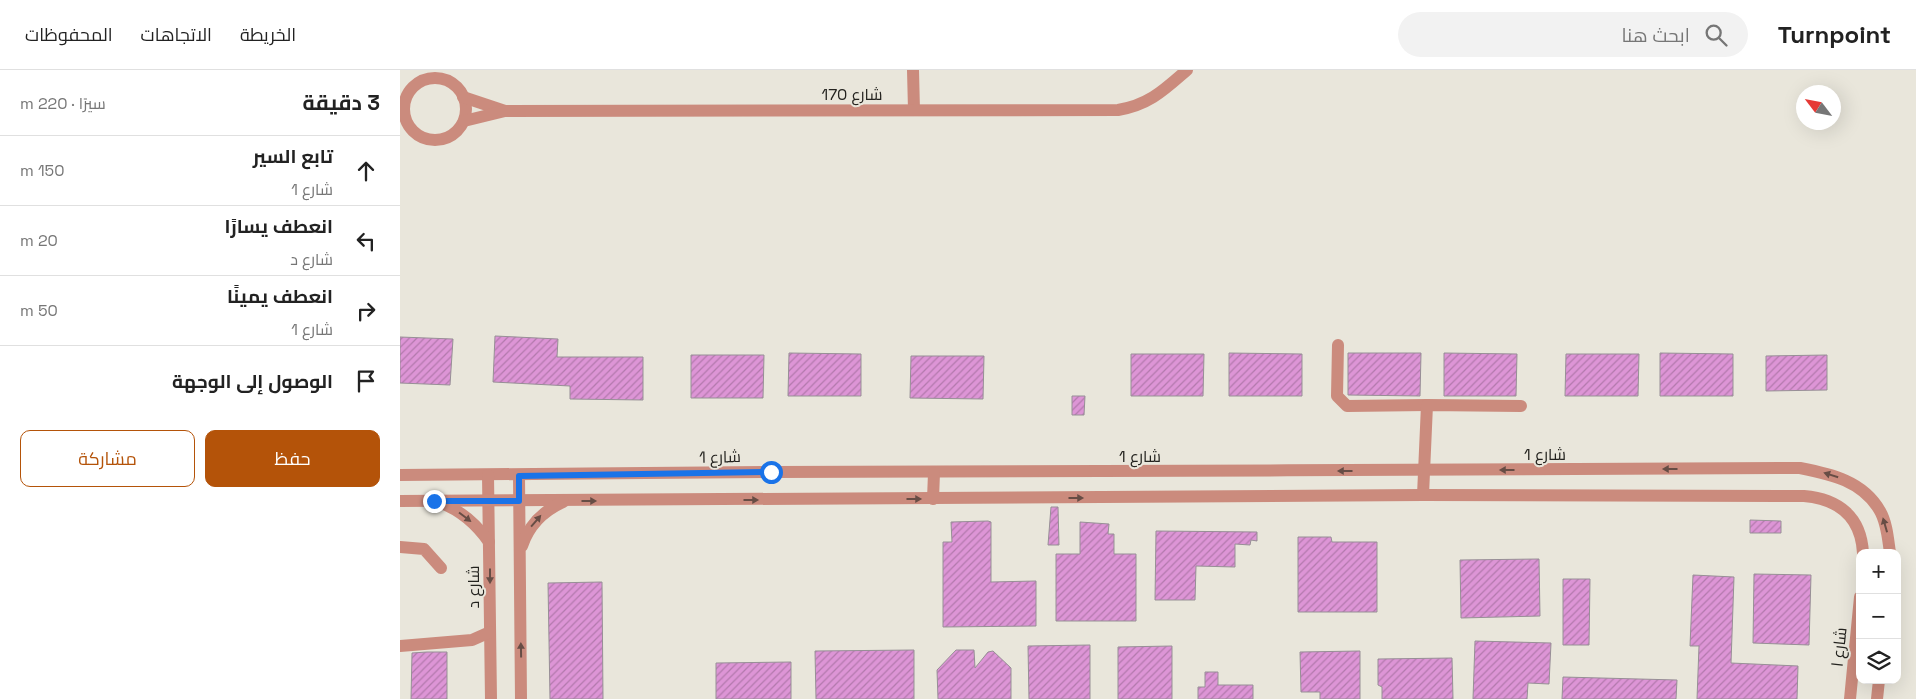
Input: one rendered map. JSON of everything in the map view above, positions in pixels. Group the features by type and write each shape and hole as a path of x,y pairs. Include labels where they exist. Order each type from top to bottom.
{"street":[{"path":"449,70 460,92 466,105 464,121 457,131 447,138 435,140 424,138 414,132 403,121 403,98 421,76 428,79 438,78 448,81 460,92"},
{"path":"913,70 914,110"},
{"name":"شارع 170","path":"464,121 505,111 1118,110 1135,108 1149,100 1166,89 1187,70"},
{"name":"شارع 170","path":"460,92 505,111"},
{"path":"1338,345 1337,396 1347,406 1521,406"},
{"path":"1423,495 1427,405"},
{"name":"شارع 1","path":"400,475 519,476 771,472 934,473 1800,468 1830,474 1850,482 1872,500 1881,512 1889,549"},
{"path":"933,499 934,473"},
{"name":"شارع د","path":"488,475 491,699"},
{"path":"519,476 522,699"},
{"path":"400,501 1423,495 1804,496 1818,497 1845,510 1856,524 1862,540 1863,549"},
{"path":"434,501 466,516 489,542"},
{"path":"520,551 524,538 540,516 564,501"},
{"path":"400,547 424,550 441,568"},
{"path":"400,646 472,640 490,632"},
{"name":"شارع ا","path":"1850,699 1856,638"},
{"path":"1877,699 1879,684"}],"building":[{"path":"495,336 558,339 557,357 643,357 643,400 570,399 570,386 493,382"},
{"path":"400,337 453,339 450,385 400,383"},
{"path":"789,353 861,354 861,396 788,396"},
{"path":"1229,353 1302,354 1302,396 1229,396"},
{"path":"1348,353 1421,353 1420,396 1348,395"},
{"path":"1444,353 1517,354 1516,396 1444,396"},
{"path":"1660,353 1733,354 1733,396 1660,396"},
{"path":"1131,354 1204,354 1203,396 1131,396"},
{"path":"1566,354 1639,354 1638,396 1565,396"},
{"path":"691,355 764,355 763,398 691,398"},
{"path":"1827,355 1827,390 1766,391 1766,356"},
{"path":"911,356 984,356 983,399 910,398"},
{"path":"1072,396 1085,396 1084,415 1072,415"},
{"path":"1051,507 1058,507 1059,545 1048,545"},
{"path":"1750,520 1781,521 1781,533 1750,533"},
{"path":"951,522 991,522 991,582 1036,581 1036,626 943,627 943,542 952,542"},
{"path":"1080,522 1109,524 1108,534 1114,534 1114,554 1136,554 1136,621 1056,621 1056,554 1080,554"},
{"path":"1156,531 1257,532 1257,541 1251,540 1250,545 1235,544 1235,567 1196,566 1195,600 1155,600"},
{"path":"1298,537 1331,537 1332,542 1377,542 1377,612 1298,612"},
{"path":"1539,559 1540,616 1461,618 1460,560"},
{"path":"1754,574 1811,575 1809,645 1753,643"},
{"path":"1693,575 1734,577 1731,663 1798,666 1797,699 1697,699 1699,646 1690,646"},
{"path":"1563,579 1590,579 1589,645 1563,645"},
{"path":"602,582 603,699 550,699 548,583"},
{"path":"1475,641 1551,643 1549,684 1528,683 1527,699 1473,699"},
{"path":"1090,645 1090,699 1029,699 1028,646"},
{"path":"1172,646 1172,699 1118,699 1118,647"},
{"path":"914,650 914,699 816,699 815,651"},
{"path":"956,650 974,650 975,668 988,652 993,651 1011,668 1011,699 938,699 937,670"},
{"path":"1360,651 1360,699 1320,699 1320,692 1301,692 1300,652"},
{"path":"447,652 447,699 411,699 412,653"},
{"path":"1452,658 1453,699 1382,699 1382,687 1378,685 1378,659"},
{"path":"791,662 791,699 716,699 716,663"},
{"path":"1205,672 1218,672 1218,685 1253,685 1253,699 1198,699 1198,687 1205,687"},
{"path":"1563,677 1677,680 1676,699 1562,699"}],"route":[{"path":"434,501 519,501 519,476 771,472"}]}
